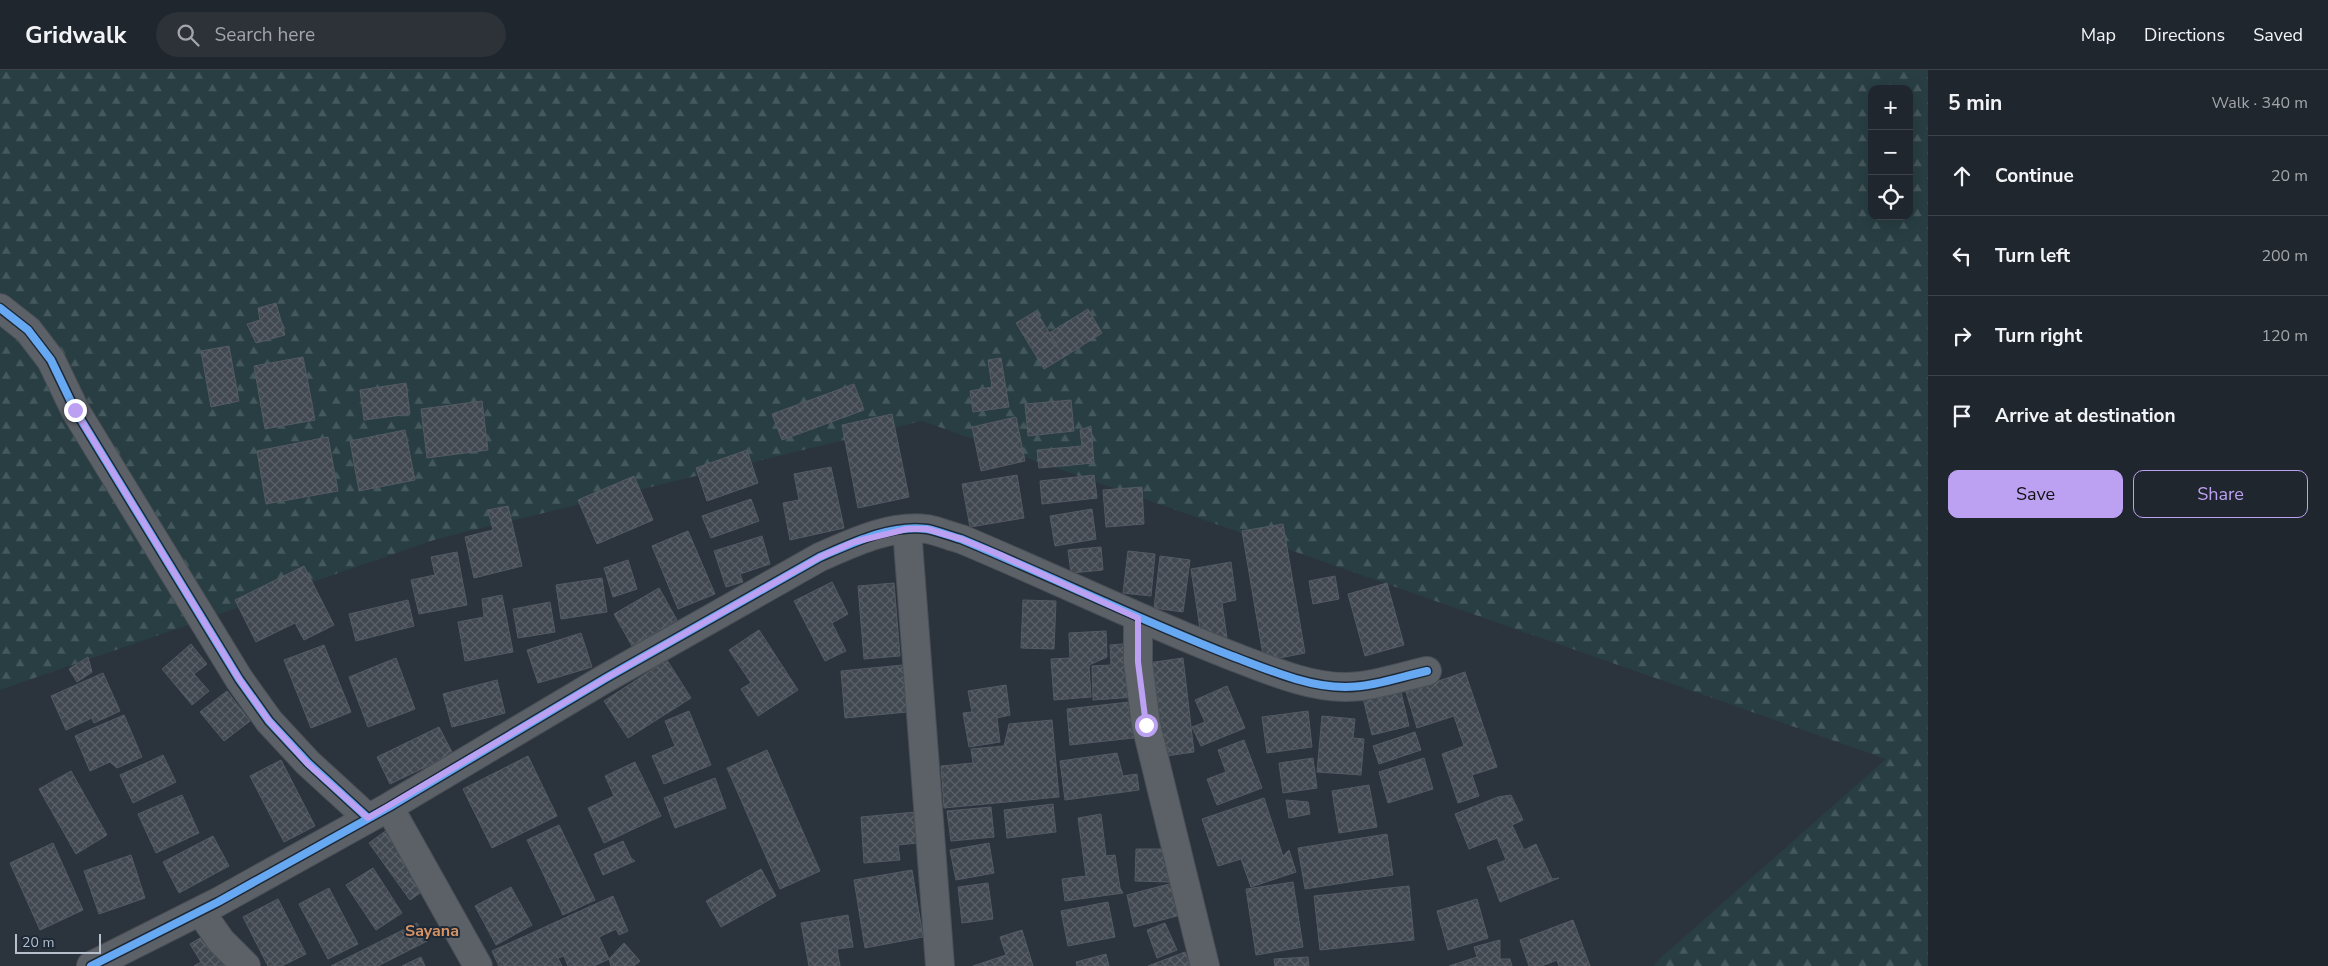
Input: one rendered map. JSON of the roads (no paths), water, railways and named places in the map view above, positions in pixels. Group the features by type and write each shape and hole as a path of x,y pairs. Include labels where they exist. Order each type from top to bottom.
{"street":[{"path":"0,308 28,330 51,360 75,410 239,679 269,721 308,764 379,812 478,966"},
{"path":"907,529 940,966"},
{"path":"91,966 200,911 379,812 606,678 820,557 854,542 907,529 927,529 961,539 1138,618 1266,668 1306,681 1344,687 1365,685 1427,671"},
{"path":"1138,618 1138,662 1146,725 1205,966"},
{"path":"200,911 221,941 246,966"}],"district":[{"name":"Sayana","path":"432,931"}]}
